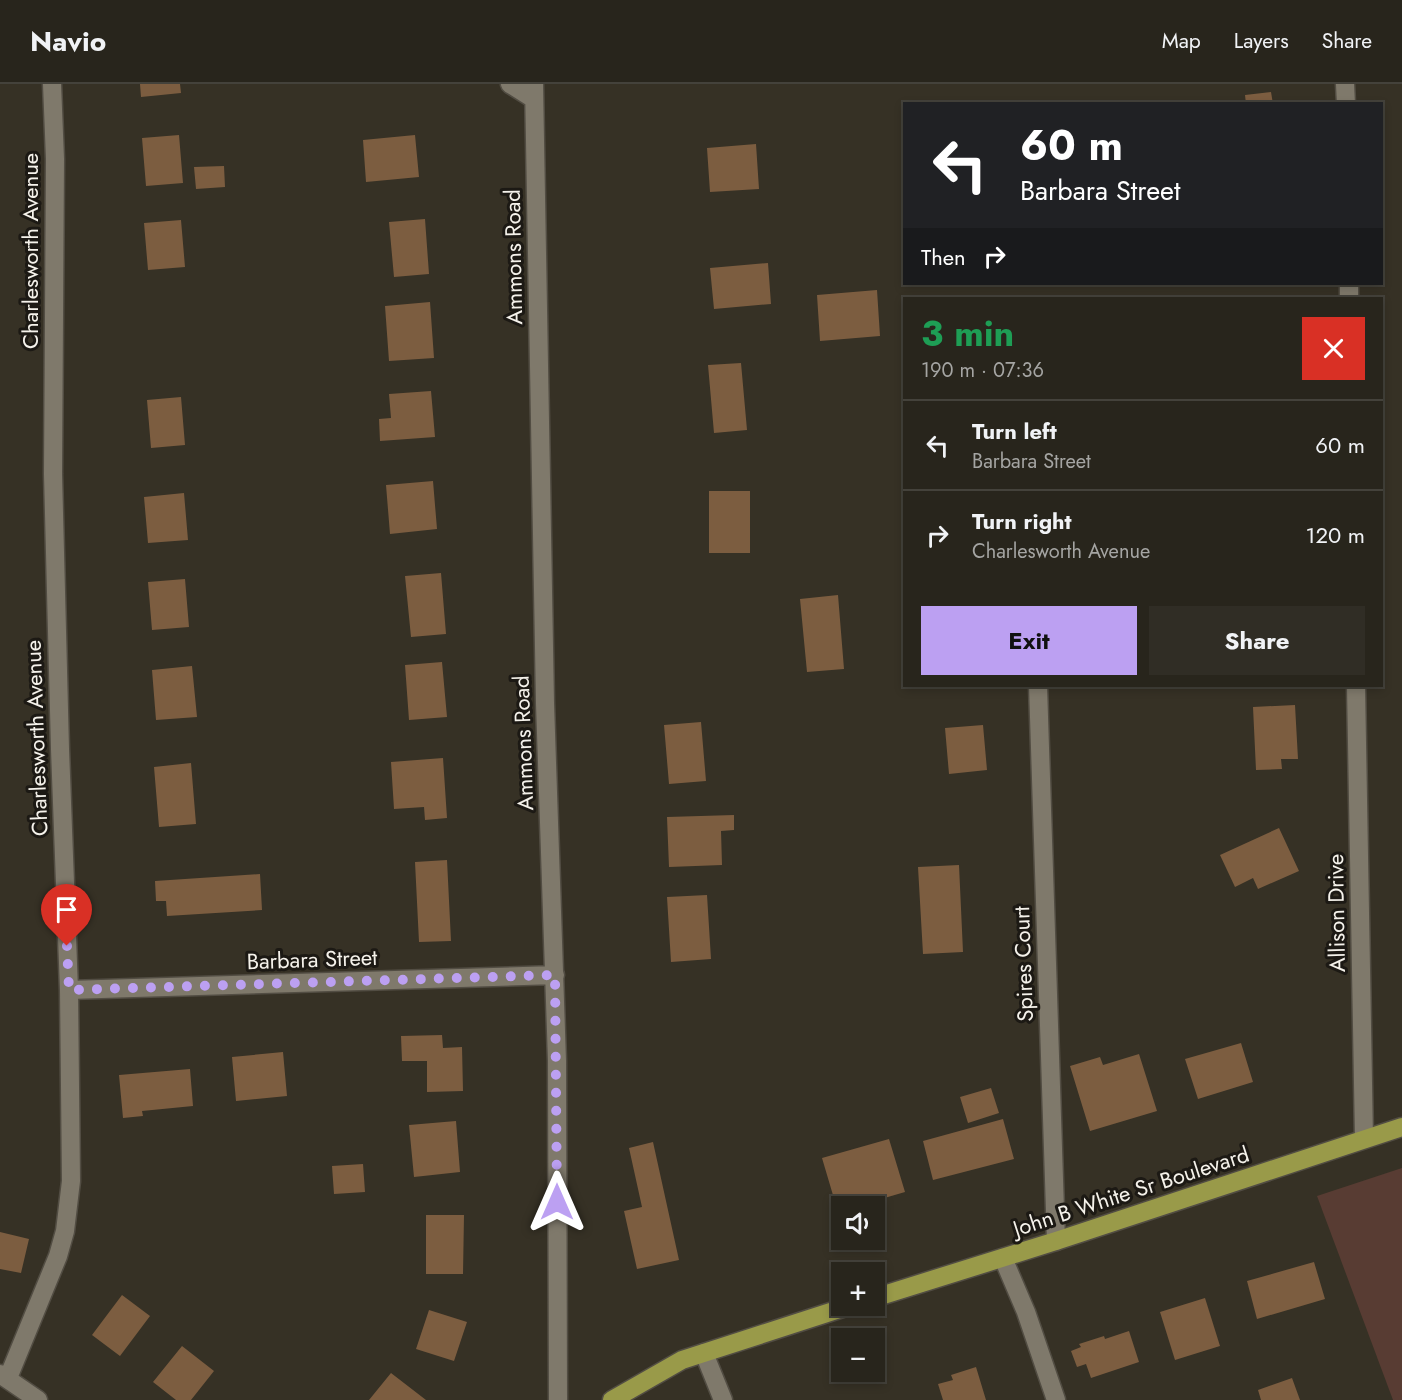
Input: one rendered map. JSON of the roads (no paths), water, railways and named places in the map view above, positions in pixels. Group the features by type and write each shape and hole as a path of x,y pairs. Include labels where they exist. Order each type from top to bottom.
{"main road":[{"name":"John B White Sr Boulevard","path":"885,1295 1056,1241 1402,1126"},
{"path":"612,1400 682,1360 831,1312"}],"street":[{"name":"Charlesworth Avenue","path":"4,1376 58,1256 65,1232 71,1181 69,990 53,474 55,159 52,84"},
{"path":"510,84 534,91"},
{"path":"1345,84 1346,102"},
{"name":"Ammons Road","path":"534,91 545,692 555,975 558,1400"},
{"name":"Spires Court","path":"1038,687 1056,1241"},
{"name":"Allison Drive","path":"1356,687 1364,1139"},
{"name":"Barbara Street","path":"69,990 555,975"},
{"path":"1003,1258 1026,1312 1056,1400"},
{"path":"704,1353 723,1400"},
{"path":"4,1376 38,1400"}]}
